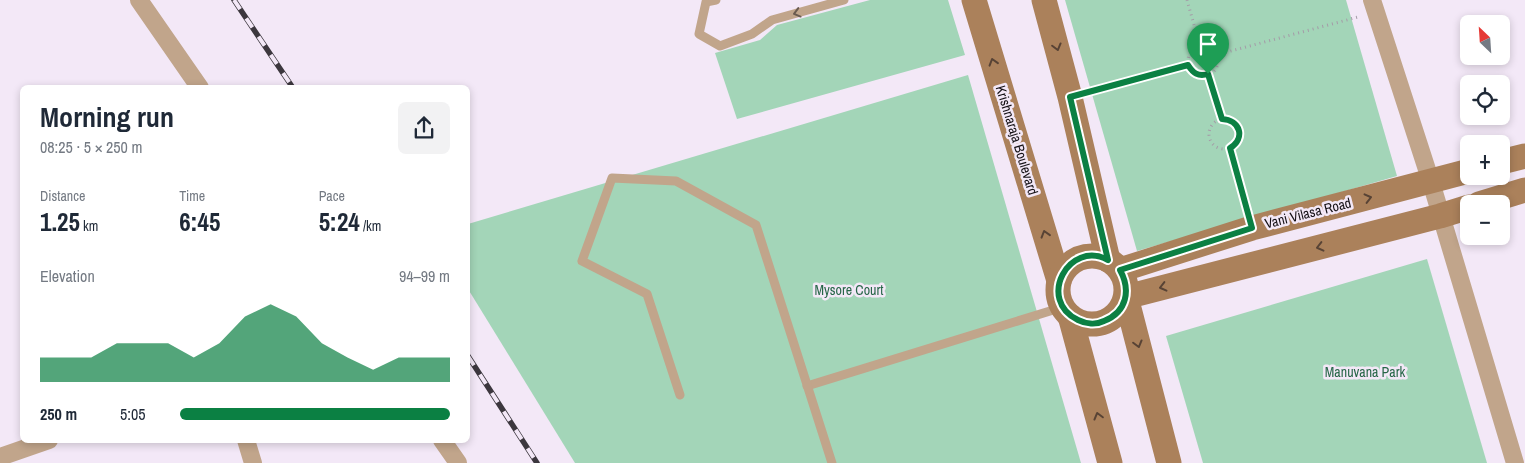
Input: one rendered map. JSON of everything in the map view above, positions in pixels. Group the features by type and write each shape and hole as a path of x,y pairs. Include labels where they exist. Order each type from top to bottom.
{"main road":[{"name":"Krishnaraja Boulevard","path":"974,0 1060,281"},
{"path":"1044,0 1114,265"},
{"path":"1510,160 1525,156"},
{"name":"Vani Vilasa Road","path":"1114,265 1460,174"},
{"path":"1509,195 1525,190"},
{"path":"1126,297 1460,210"},
{"path":"1110,463 1067,312 1059,299 1058,290 1064,271 1072,263 1082,258 1093,256 1104,258 1114,265 1124,278 1126,297 1170,463"},
{"path":"1067,312 1080,322 1092,324 1103,322 1121,308 1126,297"}],"street":[{"path":"139,0 198,85"},
{"path":"1374,6 1431,182 1515,463"},
{"path":"0,457 40,443"},
{"path":"247,443 253,463"},
{"path":"444,443 458,463"}],"lane":[{"path":"716,0 706,2 699,34 720,46 752,34 772,20 844,0"},
{"path":"680,395 647,294 582,261 612,178 676,180 756,224 832,463"},
{"path":"808,386 1067,312"}],"path":[{"path":"1187,0 1200,46"},
{"path":"1216,55 1374,6"},
{"path":"1200,46 1210,48 1216,55 1218,59 1215,69 1208,74 1198,75 1188,65 1189,55 1200,46"},
{"path":"1070,97 1188,65"},
{"path":"1208,74 1222,119"},
{"path":"1222,119 1235,124 1239,132 1237,142 1230,148 1215,146 1210,138 1210,128 1222,119"},
{"path":"1230,148 1252,228"}],"green space":[{"path":"870,0 948,0 965,55 737,119 715,53 760,40 777,25"},
{"path":"1065,0 1346,0 1397,176 1137,251"},
{"name":"Mysore Court","path":"968,75 1081,463 575,463 470,292 470,223"},
{"name":"Manuvana Park","path":"1427,259 1487,463 1203,463 1166,336"}],"railway":[{"path":"234,0 291,85"},
{"path":"470,359 537,463"}],"route":[{"path":"1188,65 1198,75 1208,74 1222,119 1231,121 1238,128 1239,137 1237,142 1230,148 1252,228 1120,270 1126,287 1126,297 1121,308 1103,322 1092,324 1080,322 1070,316 1063,308 1059,299 1058,290 1064,271 1072,263 1082,258 1093,256 1108,260 1070,97 1188,65"}]}
